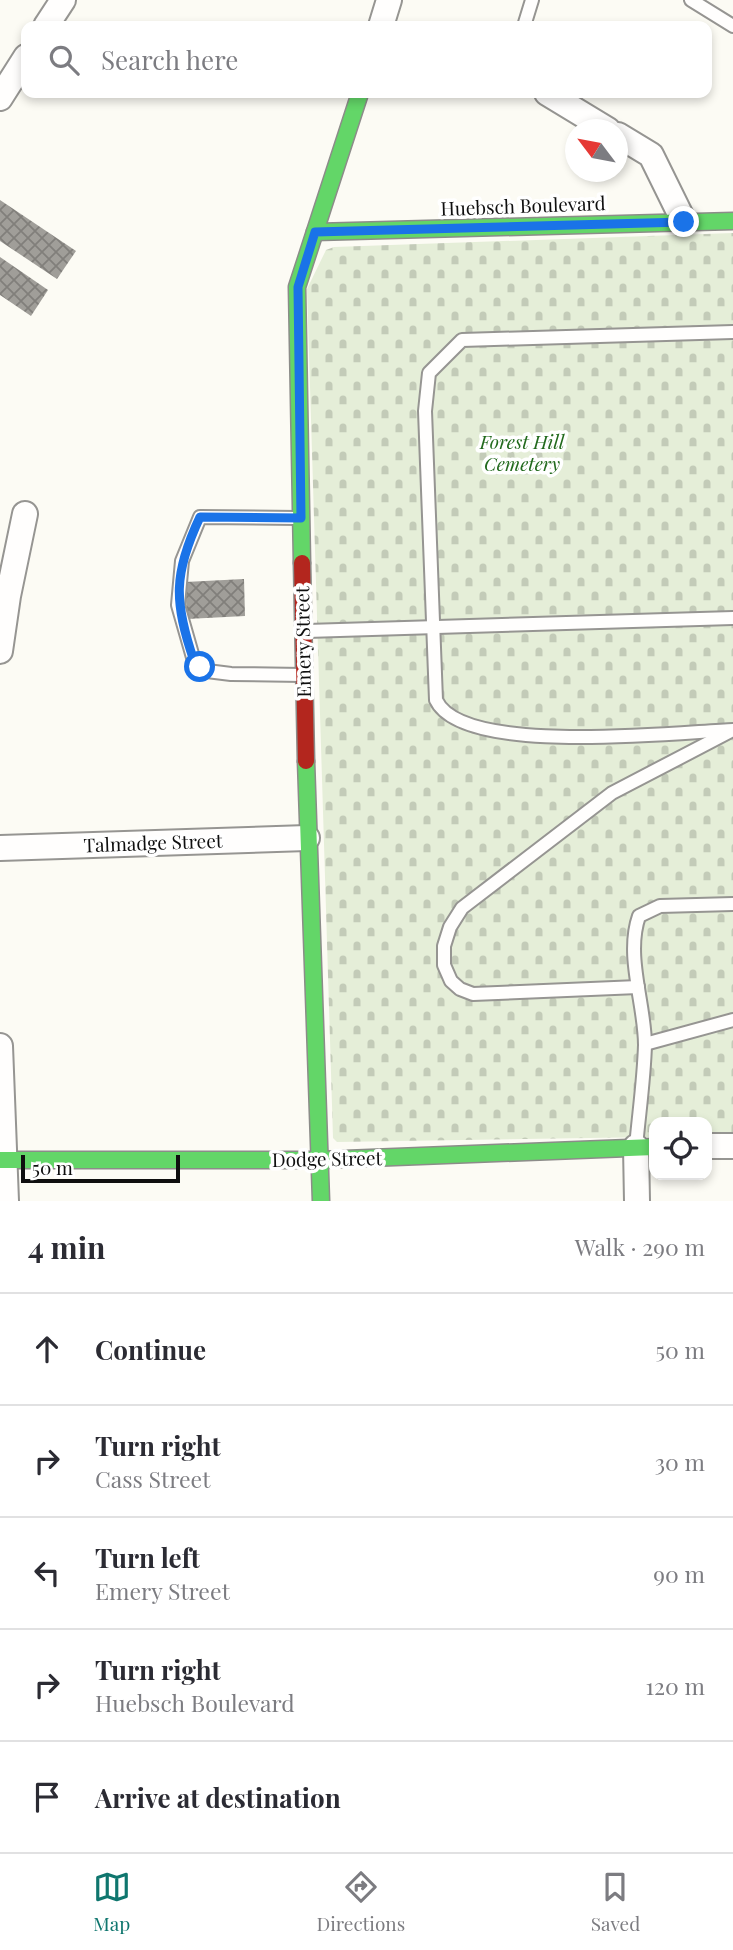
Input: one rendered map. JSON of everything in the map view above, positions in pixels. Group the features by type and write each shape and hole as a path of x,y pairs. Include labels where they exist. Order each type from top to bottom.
{"street":[{"path":"49,21 63,0"},
{"path":"383,21 389,0"},
{"path":"0,98 21,65"},
{"name":"Emery Street","path":"321,1201 307,838 298,287 358,98"},
{"path":"555,98 590,119"},
{"path":"628,141 651,155 684,222"},
{"name":"Huebsch Boulevard","path":"315,232 733,221"},
{"path":"0,651 25,514"},
{"name":"Talmadge Street","path":"0,848 307,838"},
{"path":"0,1046 6,1201"},
{"path":"712,1146 733,1146"},
{"path":"637,1201 645,1147"},
{"name":"Dodge Street","path":"3,1160 319,1160 645,1147"}],"lane":[{"path":"526,21 532,0"},
{"path":"691,0 733,26"},
{"path":"733,332 462,340 429,373 425,411 432,627 436,700 440,707 462,720 507,734 541,737 733,730"},
{"path":"301,518 200,517 182,561 178,605 194,661 207,671 304,675"},
{"path":"303,631 733,618"},
{"path":"638,987 473,994 460,989 451,981 444,965 444,946 450,928 462,908 612,793 733,730"},
{"path":"645,1147 645,1044 638,987 635,927 639,916 660,906 733,904"},
{"path":"645,1044 733,1020"}],"green space":[{"name":"Forest Hill Cemetery","path":"733,233 733,1135 712,1135 712,1117 649,1117 649,1137 337,1142 333,1138 307,289 326,250 334,247"}],"building":[{"path":"0,200 76,251 57,279 0,241"},
{"path":"0,257 48,290 31,316 0,295"},
{"path":"244,579 245,616 187,619 185,582"}],"traffic: fast":[{"path":"302,563 297,287 358,98"},
{"path":"315,232 733,221"},
{"path":"306,761 321,1201"},
{"path":"0,1160 319,1160 649,1147"}],"traffic: jam":[{"path":"302,563 306,761"}],"route":[{"path":"200,667 194,661 178,605 182,561 200,517 301,518 298,287 315,232 684,222"}]}
